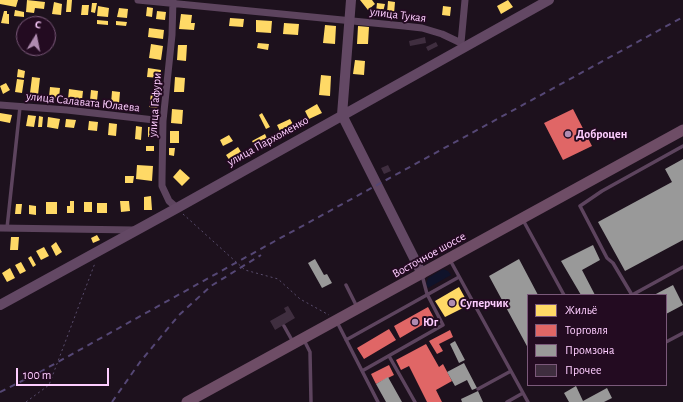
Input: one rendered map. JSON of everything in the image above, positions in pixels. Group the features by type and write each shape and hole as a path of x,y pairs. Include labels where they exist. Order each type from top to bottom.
{"main road":[{"path":"351,0 342,115 422,274"},
{"name":"улица Пархоменко","path":"0,305 342,115 462,46 549,0"},
{"name":"Восточное шоссе","path":"187,402 683,130"}],"street":[{"name":"улица Тукая","path":"138,0 173,2 422,28 442,34 462,46"},
{"path":"462,46 465,0"},
{"name":"улица Гафури","path":"173,2 172,36 163,121 162,186 169,201 176,208"},
{"name":"улица Салавата Юлаева","path":"0,105 68,110 163,121"},
{"path":"3,228 134,230"}],"lane":[{"path":"3,228 20,107"},
{"path":"631,294 614,263 607,258 580,206 602,191 683,146"},
{"path":"522,219 563,294"},
{"path":"450,259 528,402"},
{"path":"634,294 683,267"},
{"path":"362,371 443,325 427,294 422,274"},
{"path":"346,340 459,277"},
{"path":"346,285 358,308"},
{"path":"336,320 378,402"},
{"path":"284,326 310,352 311,402"},
{"path":"667,341 683,332"},
{"path":"389,356 414,402"},
{"path":"478,389 511,371"},
{"path":"507,402 523,393"}],"path":[{"path":"176,208 245,270 278,279 300,299 325,312 336,320"},
{"path":"26,402 49,385 94,264"}],"shaded area":[{"path":"443,269 448,271 451,275 428,288 426,284 428,278"}],"building: Жильё":[{"path":"0,0 18,0 16,7 0,4"},
{"path":"27,0 45,2 44,9 35,8 34,13 26,12"},
{"path":"67,0 72,0 71,12 66,12"},
{"path":"360,0 372,0 375,4 368,10"},
{"path":"508,0 513,7 501,14 497,6"},
{"path":"388,1 395,2 394,14 387,13"},
{"path":"54,2 62,4 61,15 52,14"},
{"path":"92,3 97,3 95,13 91,12"},
{"path":"377,3 385,4 383,12 376,12"},
{"path":"82,5 89,5 88,15 81,15"},
{"path":"98,6 109,8 108,17 97,16"},
{"path":"443,6 451,7 450,16 442,15"},
{"path":"147,7 153,8 152,17 146,16"},
{"path":"119,8 128,9 127,18 117,17"},
{"path":"15,10 24,12 24,16 14,16"},
{"path":"4,11 7,11 7,14 9,14 9,24 1,23"},
{"path":"157,11 166,12 165,20 156,19"},
{"path":"181,14 192,15 191,23 195,23 194,30 179,29"},
{"path":"230,18 244,19 243,27 229,26"},
{"path":"97,20 108,21 108,25 97,24"},
{"path":"256,20 272,21 271,33 256,32"},
{"path":"116,21 127,22 126,26 116,25"},
{"path":"284,23 299,24 298,35 283,34"},
{"path":"325,25 336,26 335,44 323,43"},
{"path":"358,26 369,27 368,44 357,44"},
{"path":"149,28 164,30 163,39 148,37"},
{"path":"258,43 269,44 268,50 257,48"},
{"path":"151,44 163,46 161,60 149,58"},
{"path":"178,45 187,45 186,61 177,60"},
{"path":"355,60 365,61 364,75 353,74"},
{"path":"148,68 161,70 160,78 147,77"},
{"path":"18,69 25,71 24,78 17,77"},
{"path":"321,75 331,76 330,96 319,95"},
{"path":"32,77 40,78 38,95 30,93"},
{"path":"175,77 185,78 184,92 174,92"},
{"path":"17,79 24,80 22,93 15,92"},
{"path":"6,83 10,90 3,94 0,86"},
{"path":"50,87 60,88 59,98 49,97"},
{"path":"69,89 83,91 82,100 68,99"},
{"path":"91,90 98,91 97,101 90,100"},
{"path":"112,91 120,92 119,104 111,104"},
{"path":"151,94 159,95 158,108 149,107"},
{"path":"317,104 322,113 309,119 305,111"},
{"path":"172,109 183,110 182,124 171,123"},
{"path":"0,113 12,115 10,123 0,121"},
{"path":"262,113 270,127 266,129 259,115"},
{"path":"28,115 36,116 34,127 26,126"},
{"path":"39,116 43,117 42,127 38,127"},
{"path":"48,117 60,119 58,129 47,127"},
{"path":"66,119 76,120 74,128 65,127"},
{"path":"290,119 295,128 282,135 277,125"},
{"path":"89,121 98,122 97,131 88,130"},
{"path":"109,123 117,124 116,136 108,135"},
{"path":"136,126 142,127 141,140 135,139"},
{"path":"148,127 156,127 155,137 148,137"},
{"path":"170,131 179,131 179,143 170,143"},
{"path":"265,134 269,143 257,150 252,141"},
{"path":"229,135 233,141 223,146 220,140"},
{"path":"146,146 154,146 154,151 146,151"},
{"path":"238,147 244,157 232,164 226,155"},
{"path":"169,148 175,148 174,156 169,155"},
{"path":"137,165 153,166 152,181 136,179"},
{"path":"180,169 190,178 182,186 173,177"},
{"path":"125,176 134,176 133,183 125,183"},
{"path":"151,196 152,210 144,210 144,197"},
{"path":"70,201 74,201 74,213 67,213 67,206 70,206"},
{"path":"120,201 129,201 130,211 121,212"},
{"path":"46,202 57,202 57,214 46,214"},
{"path":"84,202 92,202 92,212 84,212"},
{"path":"97,203 107,203 107,213 97,213"},
{"path":"16,204 22,204 21,214 15,214"},
{"path":"29,205 36,206 36,215 29,214"},
{"path":"97,235 100,240 93,243 91,238"},
{"path":"11,237 19,237 18,250 10,250"},
{"path":"56,242 62,252 56,256 51,246"},
{"path":"44,247 49,256 41,260 36,251"},
{"path":"31,256 36,265 33,267 28,258"},
{"path":"21,262 26,271 20,274 15,265"},
{"path":"10,268 15,278 7,282 2,273"},
{"name":"Суперчик","path":"459,287 469,305 445,317 435,301"}],"building: Торговля":[{"name":"Доброцен","path":"573,109 592,146 563,160 544,123"},
{"path":"428,307 434,318 400,338 394,326"},
{"path":"389,329 396,340 364,359 357,348"},
{"path":"450,330 453,337 439,344 443,351 437,354 429,341"},
{"path":"426,344 439,367 443,364 452,381 436,390 442,402 427,402 409,366 401,370 396,360"},
{"path":"389,365 394,375 376,384 371,374"}],"building: Промзона":[{"path":"683,159 683,240 625,271 598,222 672,182 665,169"},
{"path":"593,245 600,260 582,270 594,294 580,294 561,261"},
{"path":"315,259 324,275 327,274 332,283 322,288 308,263"},
{"path":"519,259 537,294 527,294 527,346 489,276"},
{"path":"673,285 683,305 667,313 667,294 656,294"},
{"path":"455,341 465,360 459,363 450,344"},
{"path":"464,363 477,388 472,390 467,380 455,386 447,372"},
{"path":"388,377 402,402 386,402 376,384"},
{"path":"576,386 583,401 607,388 612,398 604,402 569,402 564,393"},
{"path":"478,391 483,402 462,402 461,399"}],"building: Прочее":[{"path":"425,37 426,43 410,46 409,41"},
{"path":"436,42 438,46 428,51 426,47"},
{"path":"388,165 391,171 384,174 381,168"},
{"path":"288,306 295,318 275,330 270,321 286,312 284,308"}],"railway":[{"path":"0,392 40,372 683,17"},
{"path":"112,402 140,362 179,315 211,286 261,255"}],"place":[{"name":"Доброцен","path":"568,134"},
{"name":"Суперчик","path":"452,303"},
{"name":"Юг","path":"415,322"}]}
